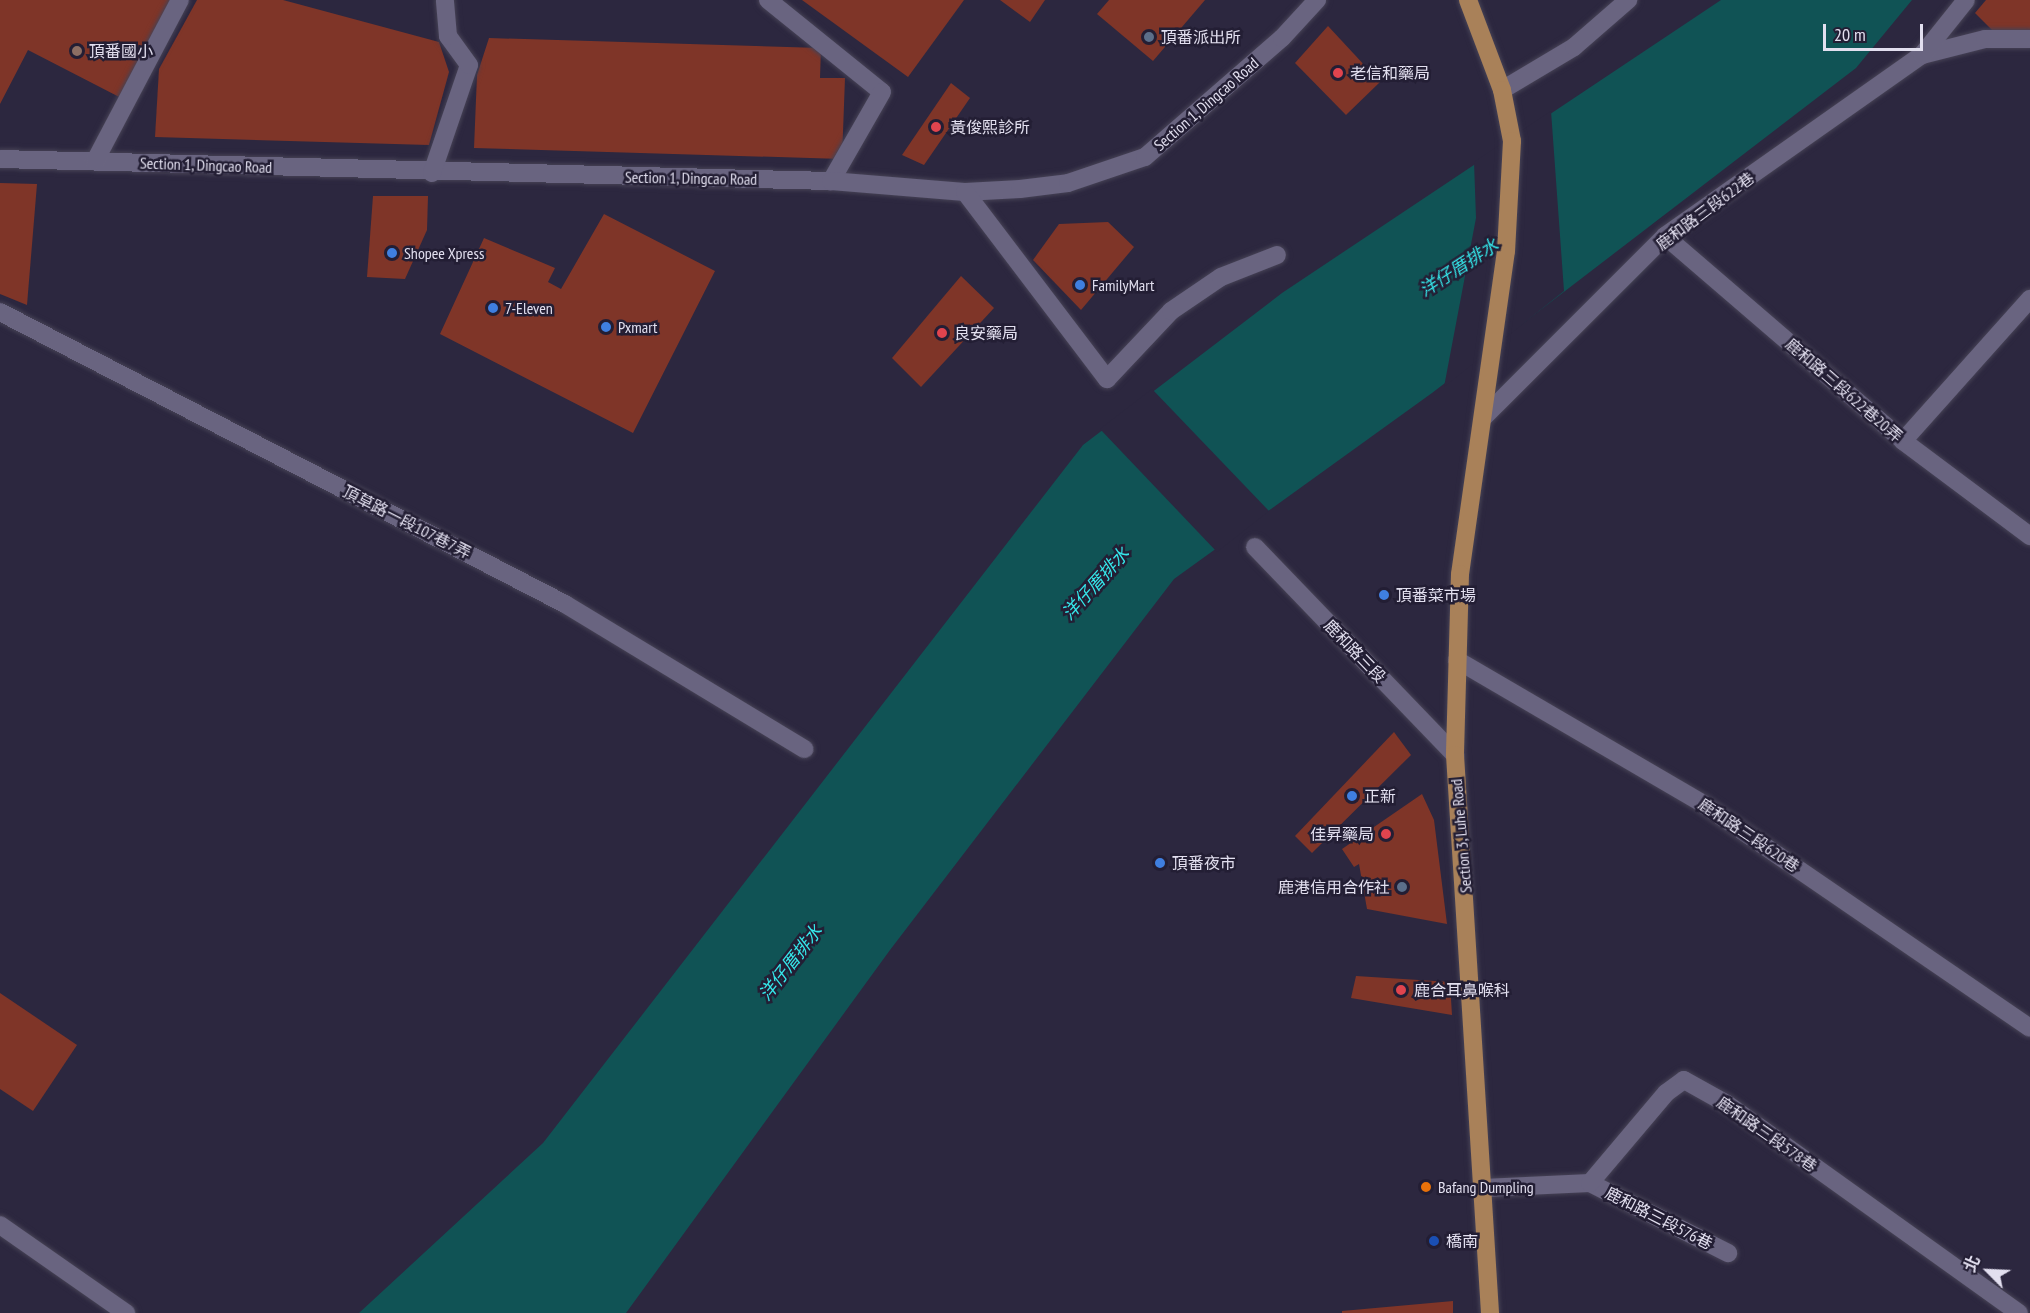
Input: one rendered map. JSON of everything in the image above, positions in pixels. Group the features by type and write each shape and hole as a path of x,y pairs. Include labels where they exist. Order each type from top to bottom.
{"main road":[{"name":"Section 3, Luhe Road","path":"1468,0 1502,90 1512,141 1513,192 1460,574 1455,754 1484,1188 1490,1313"}],"street":[{"path":"95,161 180,0"},
{"path":"432,173 469,65 448,36 445,0"},
{"path":"768,0 882,92 831,181"},
{"name":"Section 1, Dingcao Road","path":"0,159 432,173 831,181 965,192 1068,183 1145,157 1282,39 1317,0"},
{"path":"1502,90 1574,46 1628,0"},
{"path":"1923,55 1966,0"},
{"path":"1923,55 1985,39 2030,39"},
{"name":"鹿和路三段622巷","path":"1483,418 1665,236 1923,55"},
{"path":"965,192 1107,379 1171,311 1221,277 1277,255"},
{"name":"鹿和路三段622巷20弄","path":"1665,236 1903,441 2030,536"},
{"path":"1903,441 2030,299"},
{"name":"頂草路一段107巷7弄","path":"0,312 565,604 804,749"},
{"name":"鹿和路三段","path":"1255,547 1455,754"},
{"name":"鹿和路三段620巷","path":"1457,660 1523,693 1703,804 2030,1028"},
{"name":"鹿和路三段578巷","path":"1590,1183 1665,1093 1684,1080 1727,1104 2019,1313"},
{"path":"1484,1188 1590,1183"},
{"name":"鹿和路三段576巷","path":"1590,1183 1728,1253"},
{"path":"0,1225 126,1313"}],"water":[{"name":"洋仔厝排水","path":"1721,0 1912,0 1856,68 1432,393 1174,579 890,950 626,1313 359,1313 543,1143 1083,445 1282,293"}],"pier":[{"path":"1551,111 1564,291 1444,387 1476,218 1474,162"},
{"path":"1152,389 1269,511 1217,552 1100,429"}],"building":[{"name":"頂番國小","path":"0,0 176,0 127,101 28,50 0,104"},
{"path":"197,0 283,0 439,42 449,72 429,145 155,137 159,69"},
{"path":"802,0 964,0 908,77"},
{"path":"1000,0 1045,0 1030,22"},
{"name":"頂番派出所","path":"1109,0 1205,0 1153,61 1097,14"},
{"path":"1986,0 2030,0 2030,33 1993,31 1975,13"},
{"name":"老信和藥局","path":"1328,26 1380,82 1346,115 1295,63"},
{"path":"489,38 821,48 820,78 845,78 842,159 474,148 477,75"},
{"name":"黃俊熙診所","path":"951,83 970,98 924,165 902,155"},
{"path":"0,183 37,184 27,305 0,294"},
{"name":"Shopee Xpress","path":"373,196 428,196 427,230 405,279 367,277"},
{"name":"Pxmart","path":"604,214 715,271 633,433 440,334 484,238 555,268 548,282 561,289"},
{"name":"FamilyMart","path":"1108,222 1134,247 1081,310 1033,260 1059,224"},
{"name":"良安藥局","path":"961,276 994,308 921,387 892,358"},
{"name":"正新","path":"1394,732 1411,755 1312,853 1295,836"},
{"name":"鹿港信用合作社","path":"1422,794 1434,820 1447,924 1367,909 1359,864 1354,867 1342,849"},
{"name":"鹿合耳鼻喉科","path":"1356,976 1450,982 1452,1015 1351,998"},
{"path":"0,993 77,1045 33,1111 0,1089"},
{"path":"1453,1301 1453,1313 1342,1313 1342,1311"}],"place":[{"name":"頂番派出所","path":"1149,37"},
{"name":"頂番國小","path":"77,51"},
{"name":"老信和藥局","path":"1338,73"},
{"name":"黃俊熙診所","path":"936,127"},
{"name":"Shopee Xpress","path":"392,253"},
{"name":"FamilyMart","path":"1080,285"},
{"name":"7-Eleven","path":"493,308"},
{"name":"Pxmart","path":"606,327"},
{"name":"良安藥局","path":"942,333"},
{"name":"頂番菜市場","path":"1384,595"},
{"name":"正新","path":"1352,796"},
{"name":"佳昇藥局","path":"1386,834"},
{"name":"頂番夜市","path":"1160,863"},
{"name":"鹿港信用合作社","path":"1402,887"},
{"name":"鹿合耳鼻喉科","path":"1401,990"},
{"name":"Bafang Dumpling","path":"1426,1187"},
{"name":"橋南","path":"1434,1241"}]}
